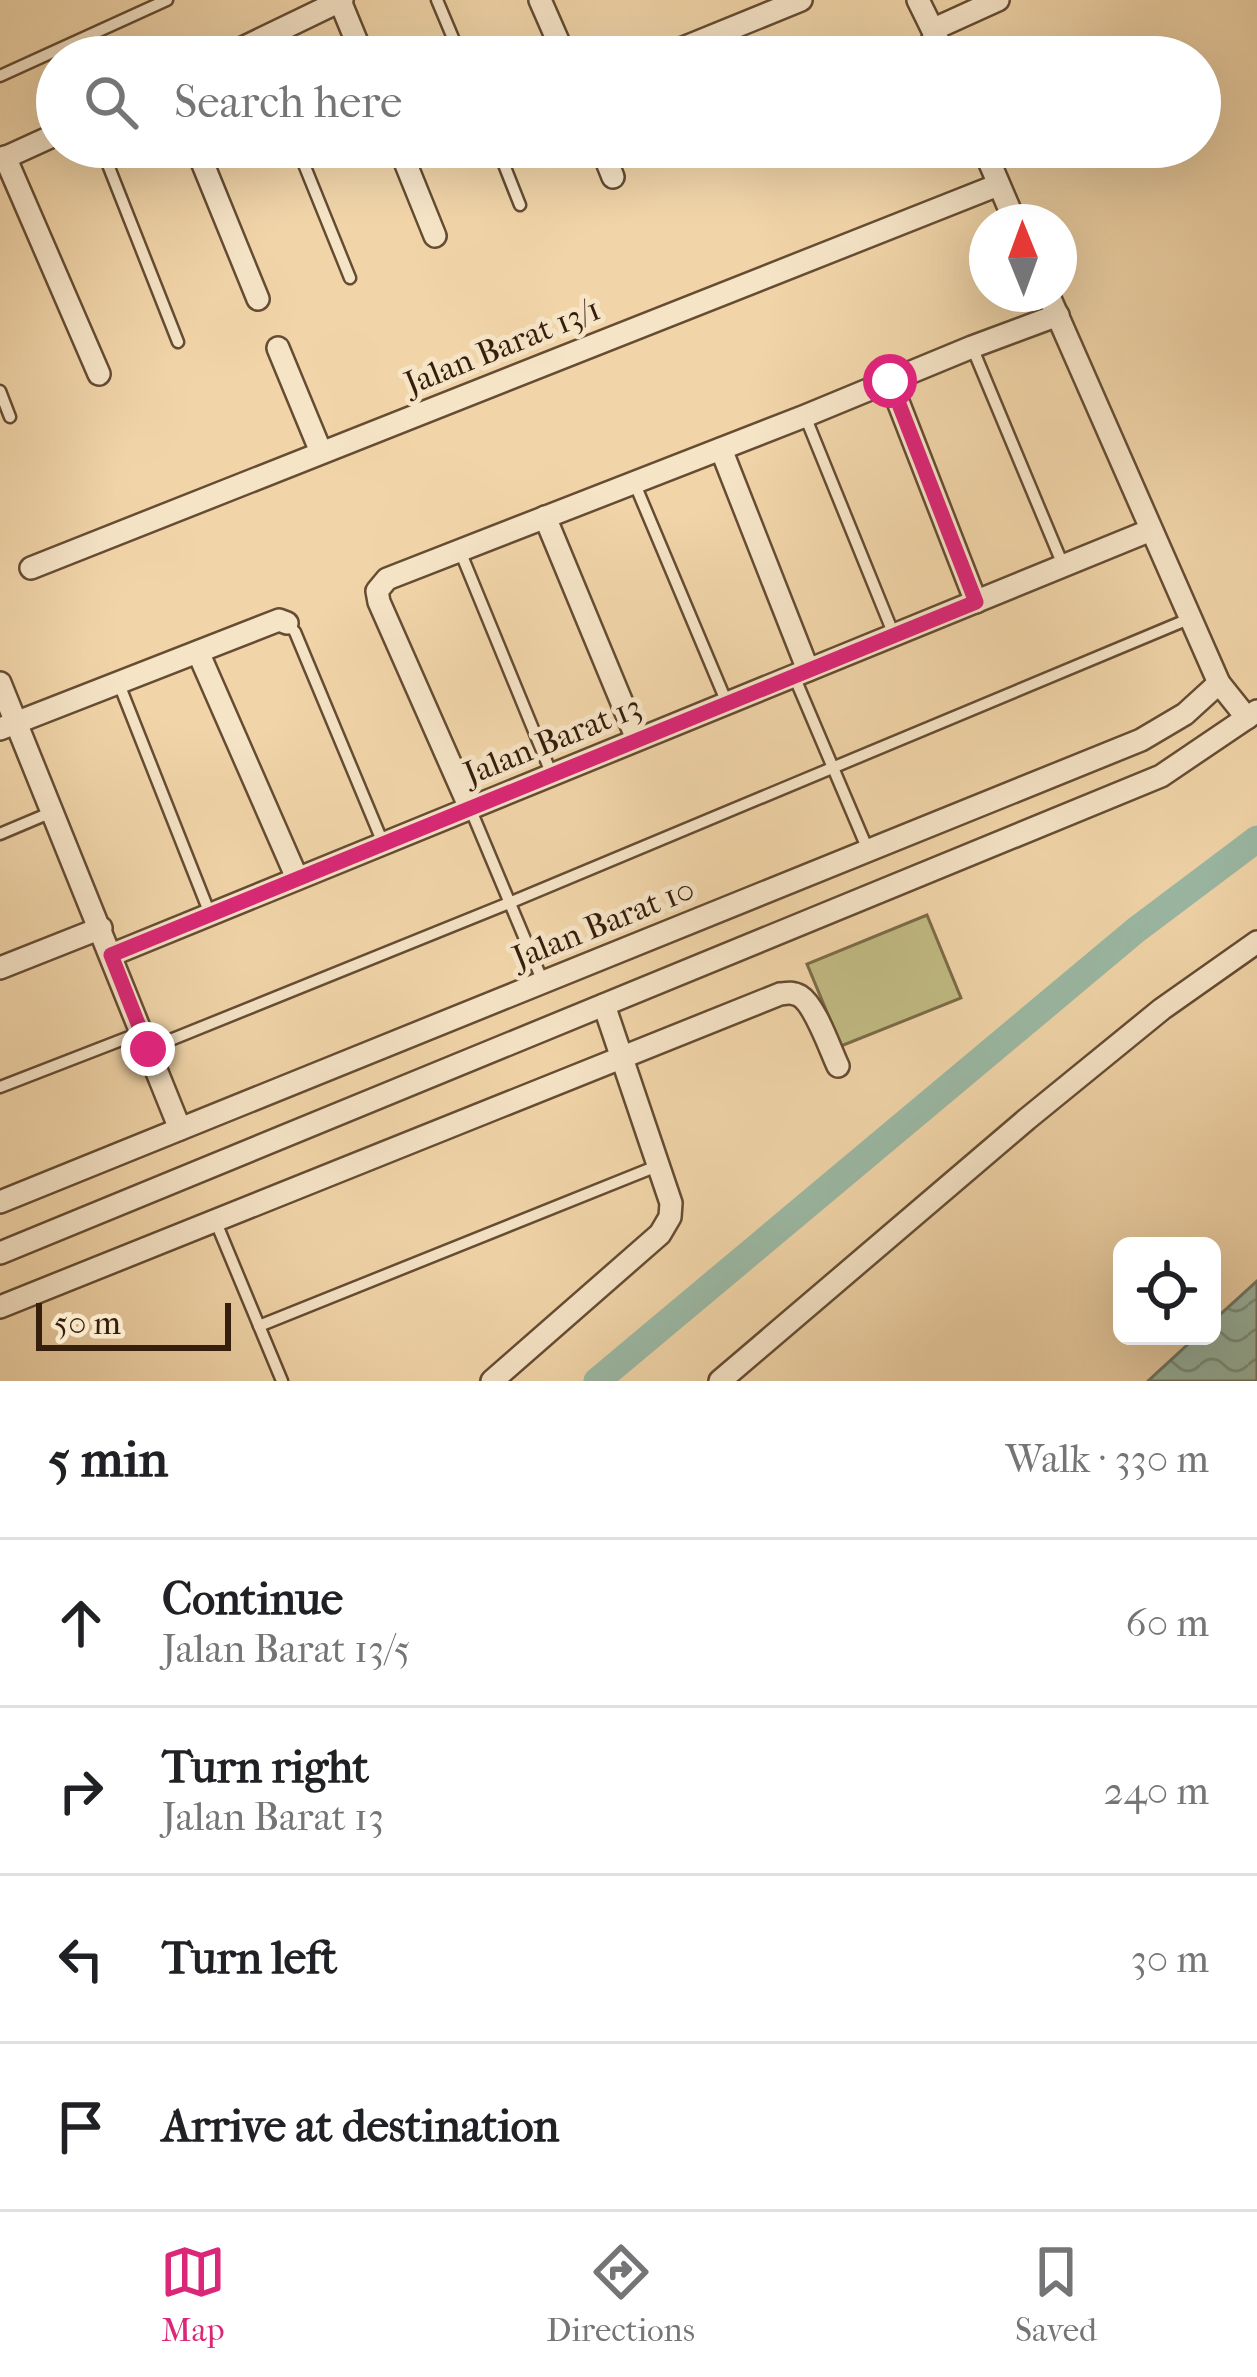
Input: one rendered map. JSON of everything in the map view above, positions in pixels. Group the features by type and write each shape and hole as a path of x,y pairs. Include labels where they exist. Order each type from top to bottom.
{"street":[{"path":"280,36 341,0 355,36"},
{"path":"713,36 801,0"},
{"path":"918,0 937,36"},
{"path":"934,29 998,0"},
{"path":"543,1 557,36"},
{"path":"36,144 3,159 99,374"},
{"path":"205,168 258,299"},
{"path":"407,168 435,236"},
{"path":"610,168 613,177"},
{"path":"991,168 1007,204"},
{"name":"Jalan Barat 13/1","path":"31,568 998,185"},
{"path":"470,808 379,602 377,591 387,579 806,416 972,347 1040,312"},
{"path":"0,1253 1161,776 1252,715 1219,683 1056,312"},
{"path":"278,348 321,452"},
{"path":"890,381 976,602"},
{"path":"721,449 801,673"},
{"path":"545,517 637,739"},
{"name":"Jalan Barat 13","path":"111,955 1151,530"},
{"path":"8,726 279,620 287,623"},
{"path":"198,652 297,878"},
{"path":"0,683 8,726 53,812 180,1129"},
{"name":"Jalan Barat 10","path":"0,1202 1141,740 1185,715 1219,683"},
{"path":"0,968 101,928"},
{"path":"720,1381 1044,1105 1162,1009 1257,942"},
{"path":"0,1306 764,999 792,993 801,997 838,1066"},
{"path":"492,1381 660,1234 670,1217 671,1203 604,1005"}],"lane":[{"path":"88,36 167,0"},
{"path":"437,0 452,36"},
{"path":"929,36 934,29"},
{"path":"0,76 36,60"},
{"path":"109,168 178,342"},
{"path":"305,168 350,278"},
{"path":"505,168 520,205"},
{"path":"972,347 1063,566"},
{"path":"0,392 10,417"},
{"path":"806,416 894,635"},
{"path":"634,482 727,703"},
{"path":"460,551 552,775"},
{"path":"0,1087 145,1041 509,903 1191,618"},
{"path":"287,623 295,632 383,843"},
{"path":"801,673 833,768 868,850"},
{"path":"119,684 210,914"},
{"path":"470,808 543,982"},
{"path":"0,834 53,812"},
{"path":"259,1326 659,1166"},
{"path":"215,1220 282,1381"}],"shaded area":[{"path":"927,915 961,998 841,1046 807,964"}],"water":[{"path":"1257,1281 1257,1381 1148,1381 1187,1345 1221,1345 1221,1314"}],"waterway":[{"path":"597,1381 1136,930 1257,839"}],"route":[{"path":"148,1049 111,955 976,602 890,381"}]}
